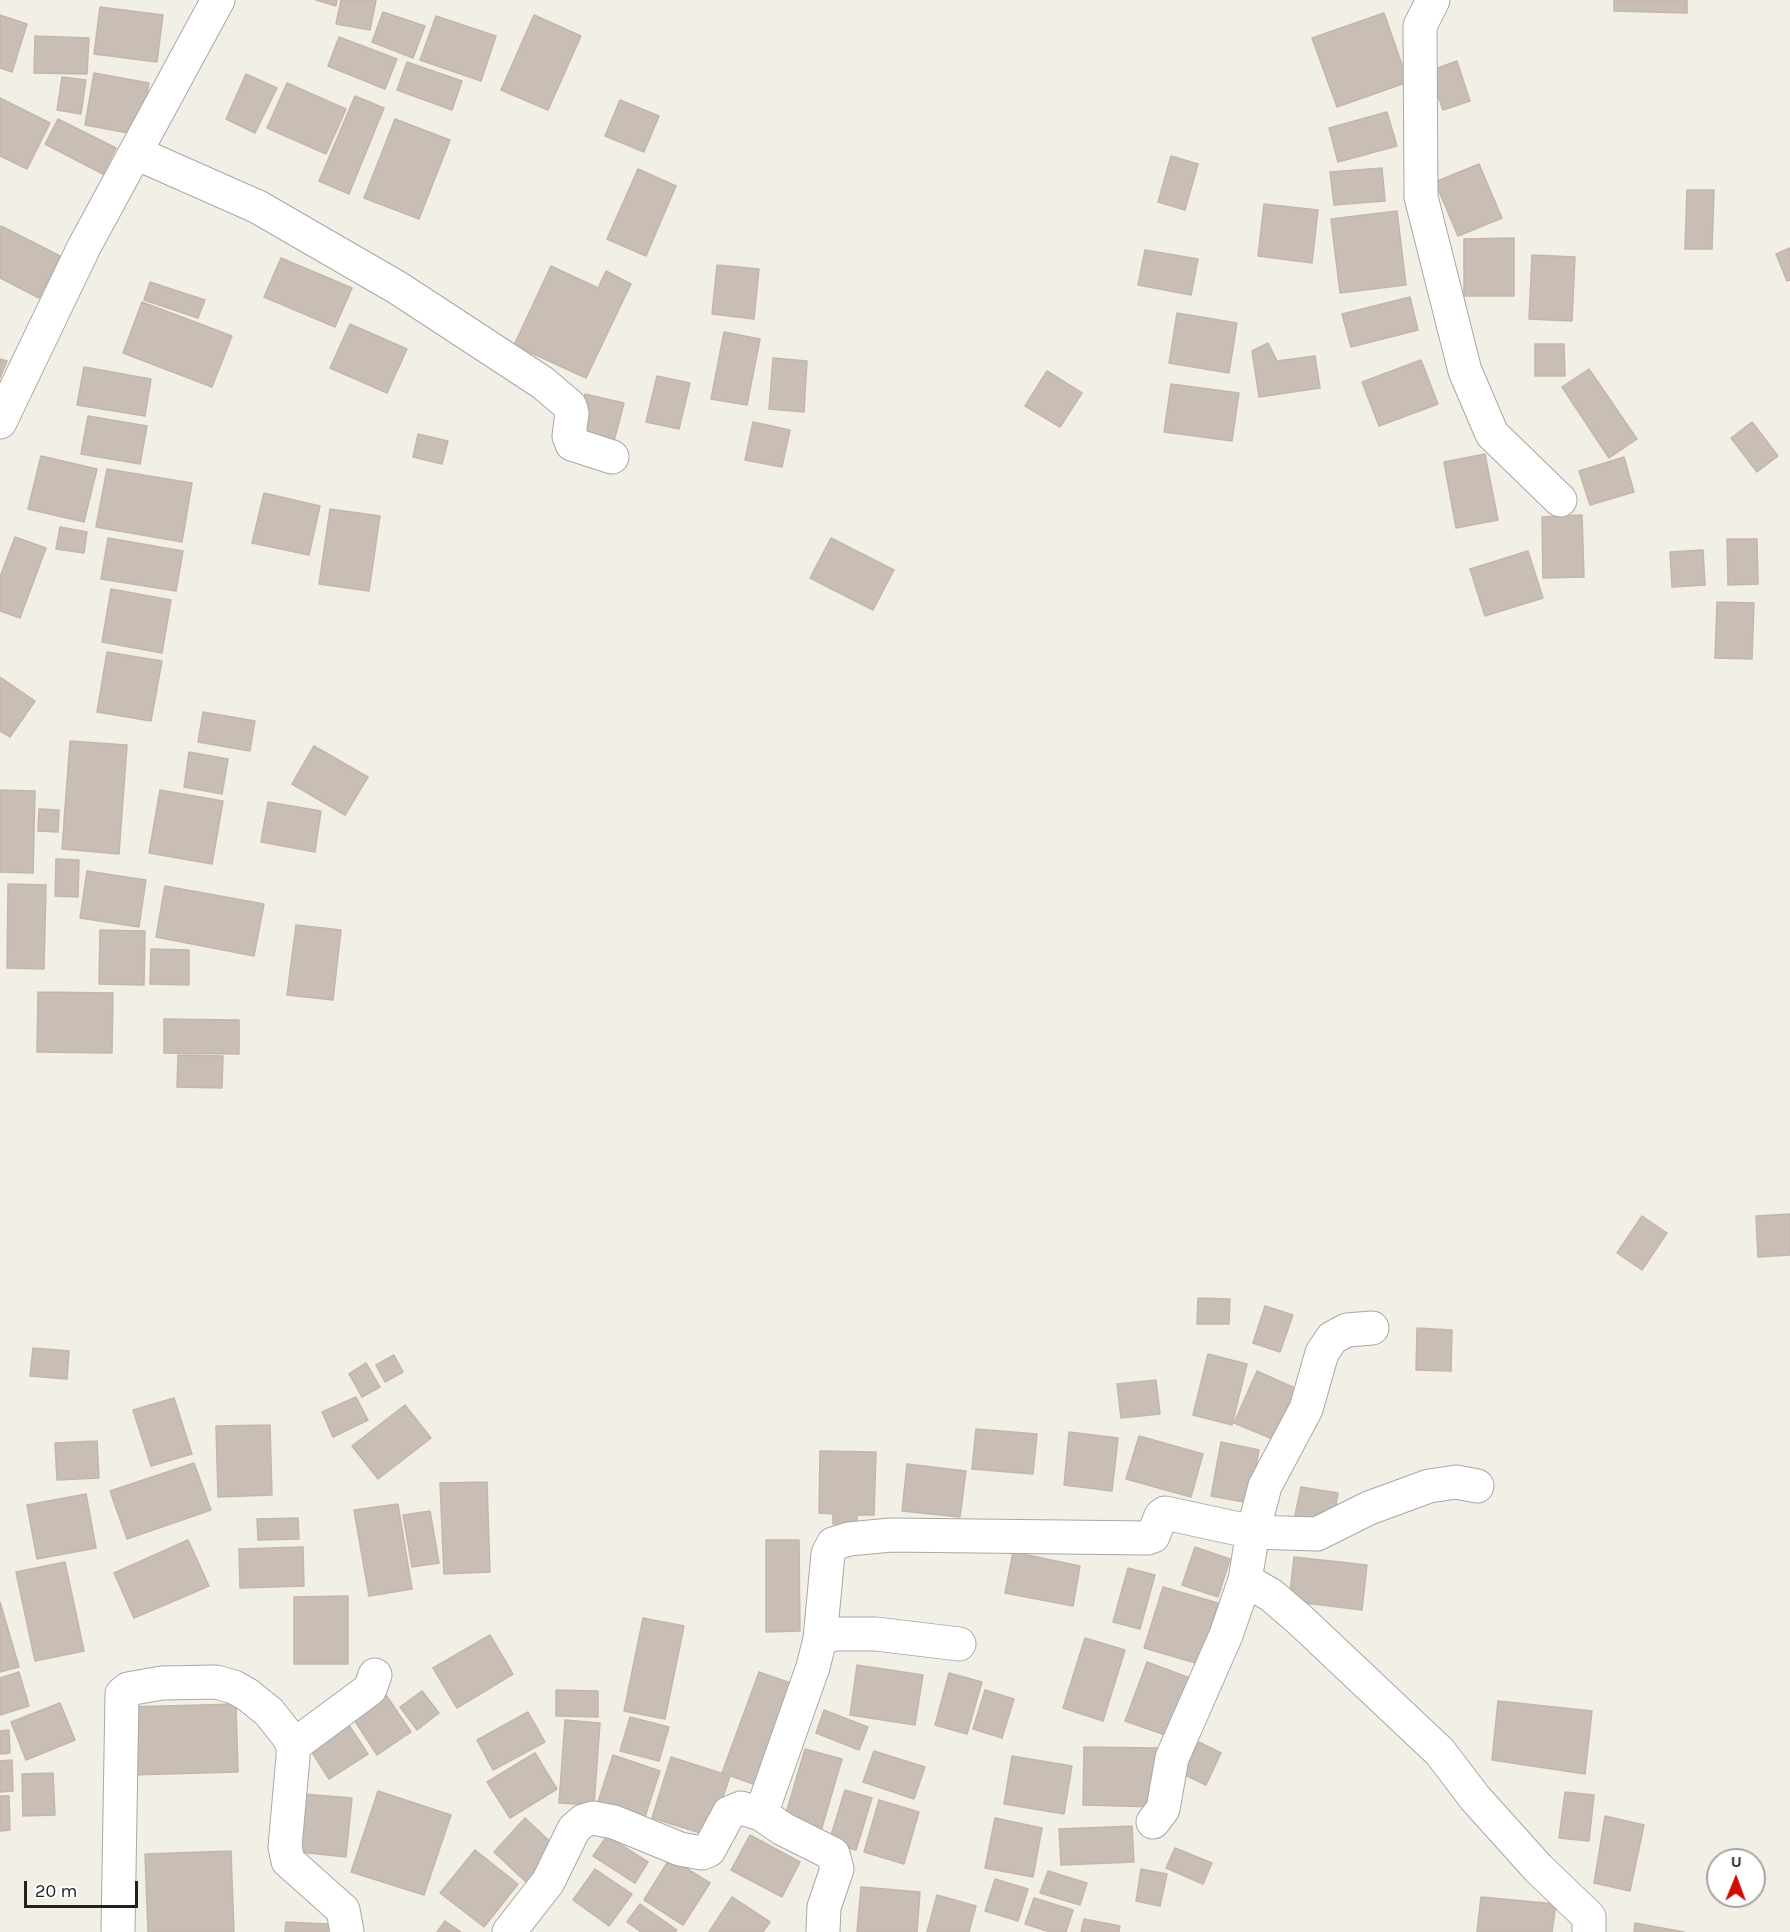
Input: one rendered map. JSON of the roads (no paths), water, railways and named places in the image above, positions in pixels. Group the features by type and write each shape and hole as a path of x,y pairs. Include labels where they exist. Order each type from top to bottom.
{"street":[{"path":"0,422 84,248 218,0"},
{"path":"1433,0 1420,26 1421,197 1466,371 1492,434 1560,500"},
{"path":"136,153 258,207 398,288 543,383 570,406 572,413 569,436 572,444 612,457"},
{"path":"1154,1822 1162,1809 1172,1758 1226,1635 1245,1580 1252,1532 1265,1486 1306,1409 1322,1353 1332,1338 1347,1330 1372,1328"},
{"path":"761,1814 803,1697 820,1639 828,1554 833,1544 849,1539 891,1535 1148,1538 1153,1536 1161,1516 1165,1513 1252,1532 1317,1534 1369,1508 1429,1486 1456,1482 1477,1486"},
{"path":"1245,1580 1271,1595 1299,1619 1440,1752 1475,1798 1538,1868 1589,1917 1589,1932"},
{"path":"820,1639 834,1634 876,1634 960,1644"},
{"path":"293,1746 370,1689 375,1675"},
{"path":"118,1932 122,1694 128,1689 162,1683 216,1682 234,1687 269,1712 293,1746 285,1847 288,1861 343,1910 348,1932"},
{"path":"508,1932 548,1882 574,1830 583,1821 594,1818 614,1822 680,1849 702,1853 709,1850 729,1813 741,1808 761,1814 783,1829 832,1854 837,1869 824,1907 823,1932"}]}
